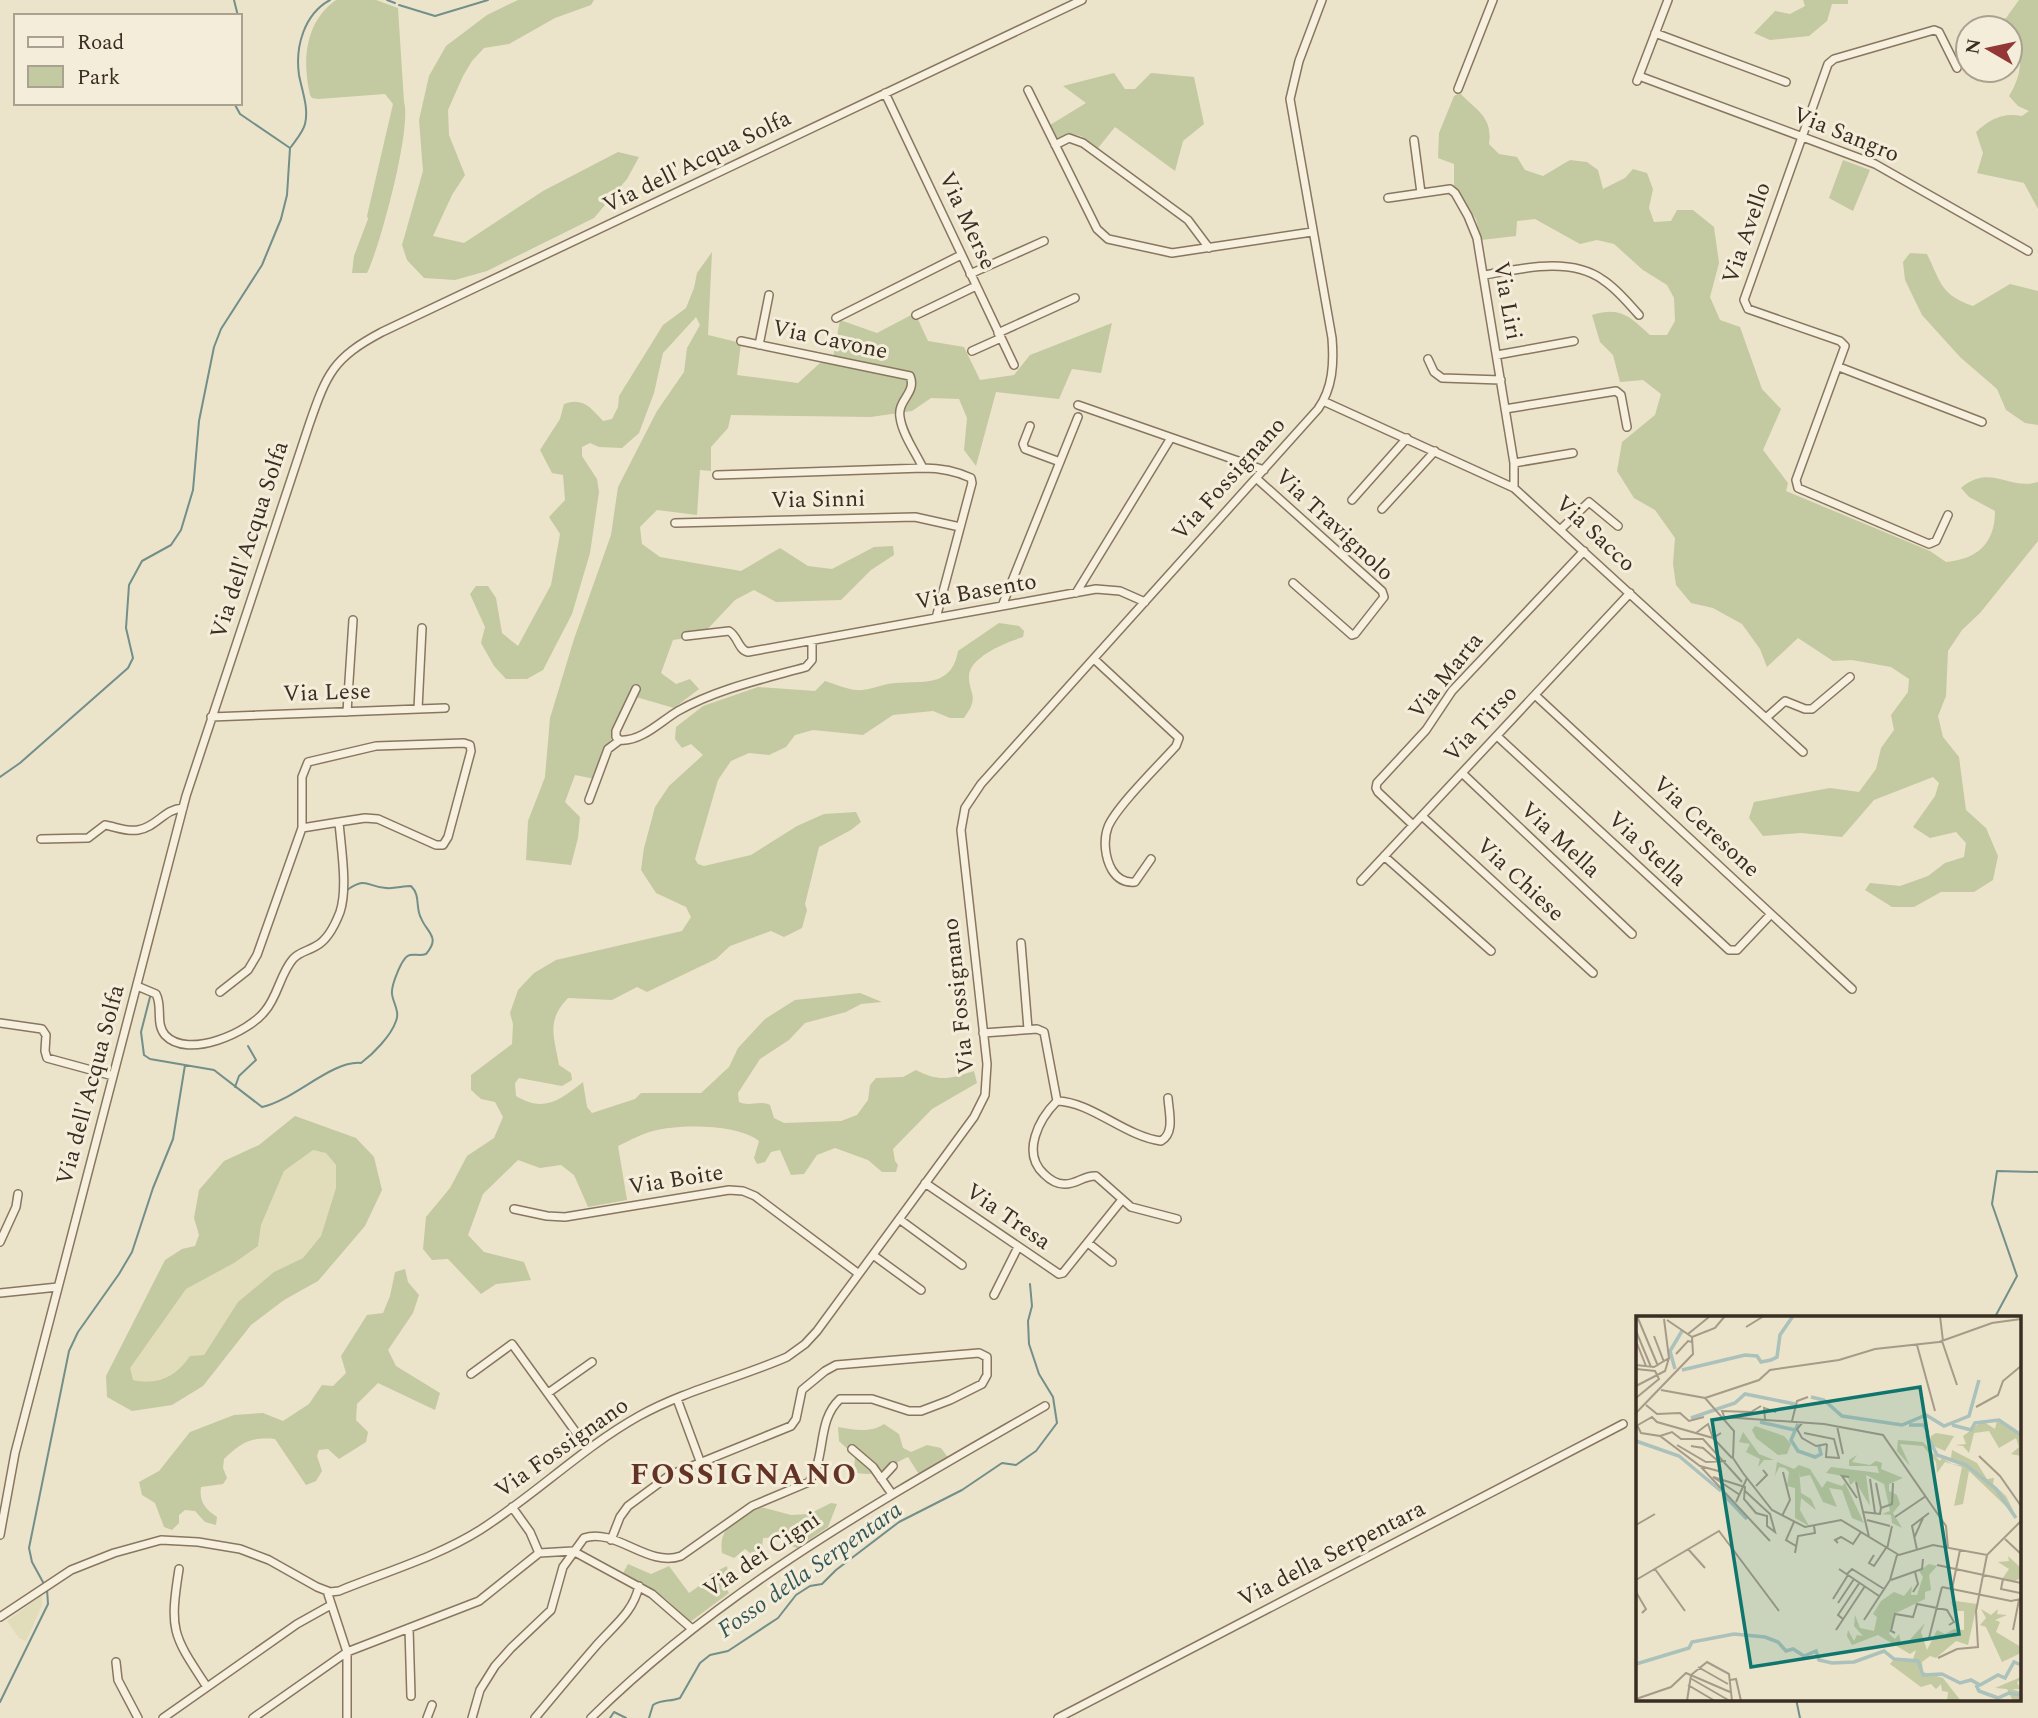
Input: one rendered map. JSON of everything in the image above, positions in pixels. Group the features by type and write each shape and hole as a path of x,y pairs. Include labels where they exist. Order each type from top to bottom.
{"street":[{"name":"Via dell'Acqua Solfa","path":"0,1535 10,1472 183,808 312,415 326,381 345,354 391,328 1082,0"},
{"name":"Via Fossignano","path":"327,1591 339,1591 445,1548 477,1532 589,1449 636,1418 795,1352 815,1334 983,1101 987,1073 962,834 963,815 975,792 1323,401 1332,375 1333,348 1290,99 1299,61 1322,0"},
{"path":"1458,89 1493,0"},
{"path":"1667,0 1655,33 1786,82"},
{"name":"Via Avello","path":"1948,515 1936,541 1929,544 1797,487 1797,478 1846,348 1842,342 1750,310 1744,302 1825,69 1835,59 1934,30 1938,31 1954,62"},
{"name":"Via Sangro","path":"1655,33 1638,78 1884,168 2028,251"},
{"path":"1028,90 1097,229 1103,236 1165,253 1312,232"},
{"name":"Via Merse","path":"885,93 1014,365"},
{"path":"1055,145 1068,138 1080,141 1188,220 1209,248"},
{"path":"1414,139 1421,193"},
{"name":"Via Liri","path":"1388,198 1448,189 1455,193 1473,227 1484,275 1501,380 1514,463 1514,488"},
{"path":"971,274 1044,241"},
{"path":"836,318 961,255"},
{"path":"1484,275 1550,266 1587,272 1608,283 1639,315"},
{"path":"916,315 976,286"},
{"path":"759,345 769,295"},
{"path":"972,351 1075,298"},
{"name":"Via Cavone","path":"741,341 881,372 908,375 912,387 901,406 900,417 923,468"},
{"path":"1497,355 1574,341"},
{"path":"1428,359 1432,371 1442,378 1501,380"},
{"path":"1839,367 1982,422"},
{"path":"1505,409 1616,391 1621,394 1627,427"},
{"name":"Via Sacco","path":"1323,401 1514,488 1803,752"},
{"path":"1078,405 1264,470"},
{"path":"1002,606 1078,417"},
{"path":"1030,426 1024,448 1060,462"},
{"path":"1352,500 1407,438"},
{"path":"1076,593 1169,440"},
{"path":"1382,509 1435,450"},
{"path":"1514,463 1573,453"},
{"path":"923,468 943,470 971,478 972,487 936,618"},
{"name":"Via Sinni","path":"716,475 923,468"},
{"name":"Via Travignolo","path":"1256,478 1382,591 1384,597 1356,634 1352,635 1293,583"},
{"path":"1561,529 1589,502 1618,526"},
{"name":"Via Sinni","path":"675,523 915,517 960,527"},
{"name":"Via Marta","path":"1413,825 1378,792 1377,783 1426,730 1452,691 1584,551"},
{"name":"Via Basento","path":"687,636 729,631 742,649 748,652 1096,589 1113,590 1145,602"},
{"name":"Via Tirso","path":"1361,881 1630,593"},
{"path":"348,712 353,620"},
{"path":"418,709 422,628"},
{"path":"589,800 607,751 620,740 637,737 680,710 709,696 807,666 812,660 812,641"},
{"path":"1094,659 1179,738 1176,747 1116,814 1107,831 1108,858 1112,869 1121,879 1129,883 1135,882 1151,859"},
{"path":"1767,717 1785,701 1805,709 1813,708 1850,677"},
{"path":"620,740 616,731 636,689"},
{"name":"Via Ceresone","path":"1535,695 1852,989"},
{"name":"Via Lese","path":"211,717 445,708"},
{"name":"Via Stella","path":"1497,736 1729,950 1737,950 1771,914"},
{"path":"220,992 248,970 257,957 302,828 303,772 306,764 311,760 376,746 470,745 471,751 448,837 443,845 436,845 380,820 365,818 302,828"},
{"name":"Via Mella","path":"1462,773 1632,934"},
{"path":"41,839 88,838 105,825 139,830 155,823 170,810 183,808"},
{"name":"Via Chiese","path":"1422,816 1593,973"},
{"path":"137,986 157,995 161,1028 168,1037 177,1042 211,1044 260,1017 271,1003 291,961 322,941 339,914 343,898 339,822"},
{"path":"1384,856 1491,951"},
{"path":"1021,943 1028,1029"},
{"path":"0,1023 42,1029 46,1035 44,1048 47,1058 113,1076"},
{"path":"983,1033 1028,1029 1044,1032 1057,1101"},
{"path":"1057,1101 1078,1104 1115,1125 1161,1141 1168,1137 1170,1130 1168,1098"},
{"path":"1057,1101 1043,1117 1034,1142 1034,1157 1038,1168 1051,1179 1063,1184 1074,1183 1090,1175 1096,1176 1121,1201 1137,1210 1177,1219"},
{"name":"Via Tresa","path":"925,1183 1060,1274 1121,1201"},
{"name":"Via Boite","path":"514,1209 565,1217 729,1190 743,1191 755,1196 859,1274"},
{"path":"0,1242 16,1207 18,1194"},
{"path":"899,1219 962,1265"},
{"path":"1088,1243 1112,1262"},
{"path":"994,1295 1018,1247"},
{"path":"873,1255 921,1290"},
{"path":"0,1293 58,1287"},
{"path":"471,1374 512,1344 589,1449"},
{"path":"471,1718 479,1693 493,1669 551,1610 562,1568 582,1540 589,1536 599,1536 659,1558 681,1556 752,1506 809,1482 817,1466 827,1415 840,1398 872,1399 909,1411 920,1411 982,1384 988,1375 987,1357 979,1353 836,1365 803,1390 796,1419 791,1426 666,1477 630,1504 620,1517 611,1540"},
{"path":"548,1393 592,1362"},
{"path":"677,1399 700,1461"},
{"name":"Via dei Cigni","path":"591,1718 691,1628 790,1556 1045,1406"},
{"name":"Via della Serpentara","path":"1058,1718 1623,1424"},
{"path":"852,1449 871,1465 892,1494"},
{"path":"881,1479 893,1466"},
{"path":"512,1507 530,1532 539,1553"},
{"path":"0,1617 71,1570 154,1541 171,1539 248,1551 327,1591 347,1653 347,1718"},
{"path":"253,1718 347,1653 479,1601 539,1553 573,1551 639,1586 668,1606 691,1628"},
{"path":"179,1569 173,1611 175,1632 181,1647 207,1687"},
{"path":"535,1718 597,1644 627,1614 636,1599 639,1586"},
{"path":"163,1718 297,1624 331,1605"},
{"path":"409,1628 411,1696"},
{"path":"116,1662 118,1680 138,1718"},
{"path":"427,1718 432,1705"}],"shaded area":[{"path":"313,1150 326,1153 336,1165 336,1188 321,1236 303,1258 274,1272 238,1302 204,1355 190,1356 181,1371 149,1384 133,1380 129,1368 186,1289 234,1263 258,1246 261,1225 284,1171"},
{"path":"42,1595 42,1605 26,1641 19,1638 7,1621"}],"green space":[{"path":"336,0 376,0 398,8 405,116 403,136 387,214 367,273 352,273 354,256 368,219 393,104 385,94 318,99 310,95 306,68 308,43 318,19"},
{"path":"518,0 594,0 591,5 555,18 509,44 484,48 472,61 448,110 449,135 465,175 452,195 433,236 464,243 543,191 618,152 639,157 627,179 594,218 487,271 455,280 424,278 407,260 402,245 423,171 419,120 429,76 446,46 487,15"},
{"path":"1803,0 1848,0 1848,4 1832,4 1827,21 1809,36 1770,40 1754,33 1775,11 1790,14 1805,6"},
{"path":"2019,0 2038,0 2038,209 2024,183 1977,173 1983,153 1976,132 1997,118 2022,116 2029,111 2018,106 2009,96 2015,84 2024,84 2024,14 2009,14"},
{"path":"1114,73 1125,89 1135,89 1151,73 1194,77 1204,124 1183,141 1175,171 1115,127 1098,148 1081,136 1068,133 1057,139 1050,125 1086,103 1063,86"},
{"path":"1460,93 1486,121 1489,127 1489,144 1499,154 1517,157 1525,170 1543,176 1570,160 1587,162 1598,170 1603,189 1625,178 1633,169 1647,173 1653,189 1649,208 1654,222 1671,221 1677,210 1693,210 1714,227 1719,263 1710,297 1720,320 1740,327 1762,389 1781,409 1763,450 1788,483 1786,491 1930,551 1946,562 1967,557 1982,548 1988,541 1994,523 1995,511 1969,497 1961,488 1972,481 1991,477 2027,484 2038,482 2038,541 1980,613 1962,630 1948,651 1946,696 1938,716 1943,737 1959,757 1966,810 1986,828 1998,856 1993,880 1974,892 1941,892 1914,907 1892,907 1865,890 1870,883 1900,886 1928,876 1945,863 1964,857 1966,843 1956,832 1930,838 1913,827 1935,796 1939,783 1933,777 1874,800 1842,837 1801,833 1763,836 1749,818 1754,802 1830,788 1859,792 1876,769 1881,748 1894,730 1891,715 1908,692 1909,679 1891,667 1852,660 1833,661 1798,638 1767,667 1760,649 1742,624 1713,608 1691,603 1676,585 1673,564 1675,538 1655,510 1634,498 1617,471 1622,442 1655,415 1661,394 1643,380 1620,382 1613,355 1600,342 1592,315 1618,312 1630,318 1650,335 1667,335 1675,321 1674,298 1667,285 1643,270 1614,244 1597,240 1580,244 1535,219 1517,221 1516,236 1481,240 1476,219 1454,188 1454,164 1438,158 1439,133 1454,96"},
{"path":"1843,160 1870,170 1853,211 1829,198"},
{"path":"712,252 708,335 741,343 737,375 798,383 820,363 832,363 840,320 877,333 915,313 928,341 964,347 980,380 1014,375 1030,355 1112,323 1101,373 1072,369 1059,399 996,392 976,466 964,450 967,418 959,399 931,398 912,411 871,417 731,415 728,428 711,447 711,471 700,470 697,515 657,510 640,527 642,544 660,557 741,571 780,548 808,566 832,569 874,547 893,546 894,555 871,570 841,600 776,602 754,590 735,600 701,636 673,640 661,673 676,684 690,679 699,689 674,708 629,695 595,779 575,775 565,802 580,817 571,865 526,860 528,821 545,777 550,718 574,639 611,535 618,487 657,411 684,372 687,348 700,325 696,317 663,353 654,393 639,433 622,448 599,447 590,443 582,447 582,456 597,479 599,492 590,553 572,614 543,670 527,679 506,679 494,666 481,643 485,627 470,594 476,586 488,586 496,598 502,633 518,646 551,585 560,534 549,517 565,500 563,475 552,473 540,450 560,419 564,404 581,403 603,421 612,419 618,407 619,396 663,325 686,308 697,273"},
{"path":"1910,253 1927,254 1943,287 1954,297 1973,306 2010,284 2038,291 2038,425 2025,423 2006,410 1997,389 1960,357 1922,315 1905,280 1903,262"},
{"path":"999,623 1019,626 1024,631 1023,637 991,651 971,668 969,681 973,699 964,718 950,718 933,711 893,715 863,735 813,730 795,735 786,747 769,755 749,753 731,761 718,780 695,859 698,864 704,866 751,855 797,826 824,814 856,812 861,822 819,847 802,928 784,937 771,931 730,946 716,959 647,992 637,987 612,1000 568,998 557,1014 553,1029 559,1065 571,1073 572,1080 562,1086 519,1078 515,1083 516,1096 535,1104 543,1104 559,1099 583,1082 587,1107 592,1113 635,1099 641,1093 701,1093 729,1067 738,1048 765,1019 795,1000 860,993 882,1002 861,1004 846,1012 805,1023 789,1040 760,1059 738,1093 739,1102 770,1105 774,1118 784,1123 841,1121 857,1115 868,1100 870,1085 876,1078 903,1077 916,1070 945,1078 974,1071 977,1083 932,1109 893,1149 898,1165 896,1172 882,1172 868,1160 835,1148 817,1155 804,1174 791,1175 780,1150 771,1152 765,1162 757,1164 754,1158 759,1141 749,1135 708,1127 664,1129 644,1134 618,1146 627,1200 588,1207 574,1175 561,1165 540,1168 518,1160 483,1194 468,1235 484,1252 524,1262 531,1280 496,1284 481,1294 448,1259 432,1260 423,1249 426,1217 450,1188 467,1156 494,1138 503,1117 495,1102 481,1099 471,1090 471,1075 512,1044 513,1024 510,1013 518,990 534,973 556,960 682,931 691,917 686,907 656,893 641,870 655,807 669,786 703,755 691,744 682,748 675,739 676,727 703,706 758,687 815,691 825,681 860,690 888,684 932,681 948,672 958,651"},
{"path":"295,1116 356,1138 374,1157 382,1190 365,1226 318,1281 284,1300 251,1325 203,1386 172,1405 132,1411 107,1397 106,1376 165,1260 182,1249 195,1246 199,1235 194,1218 199,1190 224,1161 259,1145","holes":["313,1150 326,1153 336,1165 336,1188 321,1236 303,1258 274,1272 238,1302 204,1355 190,1356 179,1369 166,1378 150,1382 133,1380 130,1368 186,1289 234,1263 258,1246 261,1225 284,1171"]},
{"path":"405,1269 408,1282 419,1295 413,1313 388,1350 396,1366 440,1393 435,1410 378,1383 357,1404 356,1420 368,1432 366,1442 339,1459 328,1449 319,1450 317,1456 322,1471 316,1481 306,1485 275,1439 253,1440 236,1448 224,1459 223,1468 227,1478 223,1484 201,1487 202,1501 217,1517 216,1525 205,1522 195,1511 185,1510 179,1515 179,1523 172,1530 164,1527 155,1503 142,1495 139,1482 159,1471 190,1432 234,1415 263,1413 283,1421 309,1404 322,1385 333,1386 346,1373 341,1356 367,1315 383,1313 395,1272"},
{"path":"884,1424 899,1434 903,1448 911,1452 927,1445 941,1448 949,1459 920,1476 908,1457 876,1473 854,1472 855,1456 839,1441 838,1427 868,1430"},
{"path":"831,1503 837,1504 828,1527 797,1548 789,1545 784,1537 763,1538 762,1549 750,1553 745,1549 734,1558 722,1553 726,1530 757,1506 791,1515 809,1514"},
{"path":"628,1564 651,1574 669,1566 689,1593 709,1579 709,1575 727,1566 728,1572 722,1582 729,1593 690,1622 666,1599 623,1573"}],"waterway":[{"path":"234,0 238,14"},
{"path":"291,147 303,130 306,118 298,64 300,43 308,22 321,6 330,0"},
{"path":"387,0 395,3"},
{"path":"399,5 435,16 488,0"},
{"path":"0,777 20,763 128,668 133,658 126,628 129,585 142,561 171,545 181,530 193,490 199,421 214,347 221,329 262,265 281,219 287,195 290,148 240,114 235,105"},
{"path":"150,997 141,1032 144,1055 150,1059 214,1070 262,1107 338,1068 361,1063 381,1044 396,1021 392,990 401,966 410,955 426,954 433,939 419,914 416,894 411,886 389,888 363,883 347,890"},
{"path":"235,1087 239,1076 256,1060 248,1046"},
{"path":"44,1584 32,1562 29,1548 69,1351 78,1332 132,1252 173,1139 185,1065"},
{"path":"1996,1316 2017,1276 1992,1204 1997,1171 2038,1172"},
{"name":"Fosso della Serpentara","path":"649,1718 653,1705 680,1698 700,1663 710,1655 728,1651 778,1618 796,1595 810,1586 822,1584 836,1570 899,1522 962,1490 1002,1463 1016,1465 1036,1451 1057,1423 1053,1397 1039,1374 1029,1344 1028,1321 1032,1306 1030,1284"},
{"path":"0,1702 48,1604 47,1589"},
{"path":"1796,1700 1800,1718"},
{"name":"Fosso della Serpentara","path":"610,1718 614,1712 626,1718"}],"district":[{"name":"FOSSIGNANO","path":"744,1475"}]}
